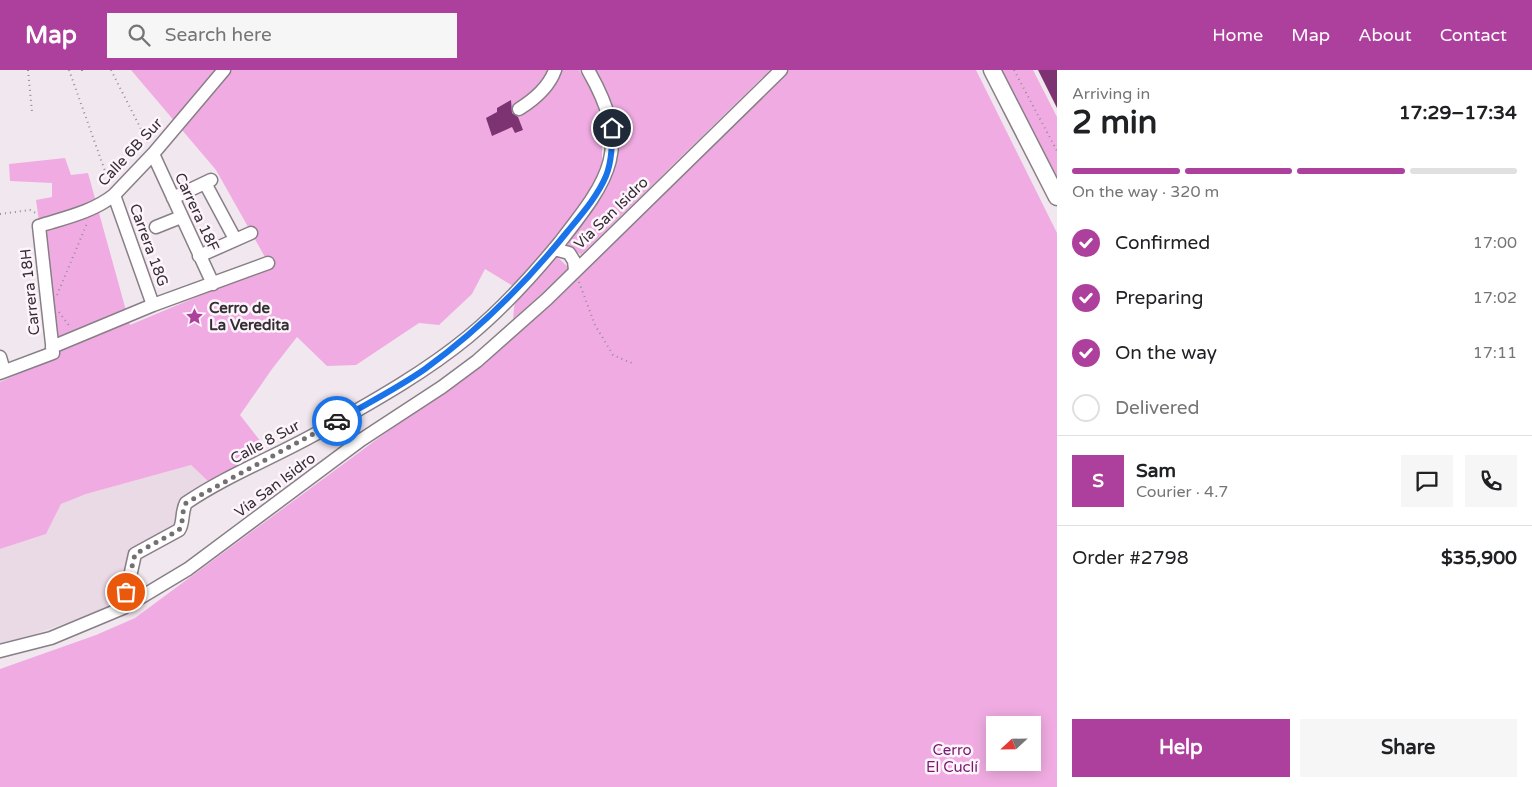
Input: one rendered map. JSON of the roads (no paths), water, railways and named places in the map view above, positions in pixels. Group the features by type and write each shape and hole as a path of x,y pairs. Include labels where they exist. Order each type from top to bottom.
{"main road":[{"path":"992,70 1057,197"}],"street":[{"name":"Calle 6B Sur","path":"39,226 94,207 114,195 153,154 224,70"},
{"path":"519,108 533,100 552,80 555,70"},
{"name":"Calle 8 Sur","path":"123,608 135,554 179,530 182,526 182,510 186,503 318,432 423,370 469,336 533,274 592,201 606,176 612,151 612,128 608,109 588,70"},
{"name":"Vía San Isidro","path":"0,651 51,638 123,608 188,569 361,440 442,387 483,357 547,299 781,70"},
{"name":"Carrera 18F","path":"153,154 212,284"},
{"path":"173,198 209,181 235,239"},
{"name":"Carrera 18G","path":"114,195 154,305"},
{"path":"156,227 181,217"},
{"name":"Carrera 18H","path":"39,226 53,350"},
{"path":"200,256 251,232"},
{"path":"554,249 569,253 574,261 575,270"},
{"path":"0,357 2,372 154,305 268,263"}],"place":[{"name":"Cerro de La Veredita","path":"195,317"}],"park label":[{"name":"Cerro El Cuclí","path":"952,758"}]}
